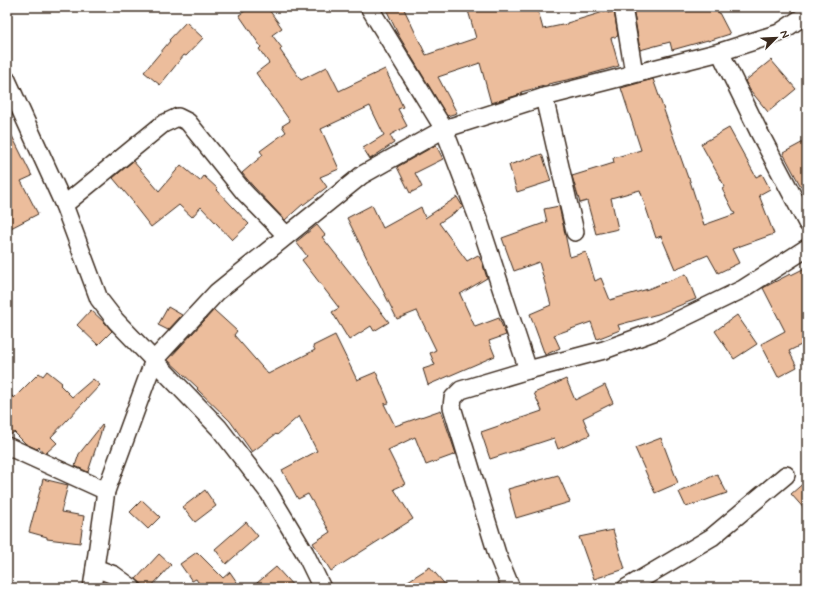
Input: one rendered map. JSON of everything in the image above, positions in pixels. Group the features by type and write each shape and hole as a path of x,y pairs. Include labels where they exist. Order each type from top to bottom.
{"street":[{"path":"369,7 444,129 479,221 528,370"},
{"path":"623,7 634,73"},
{"path":"92,588 106,491 154,360 217,292 286,235 362,175 444,129 544,97 720,52 778,33 807,14"},
{"path":"720,52 759,132 807,224"},
{"path":"7,80 64,205 99,299 116,322 218,428 269,493 305,553 322,588"},
{"path":"544,97 575,232"},
{"path":"64,205 163,124 178,117 188,122 244,192 286,235"},
{"path":"511,588 495,547 452,407 453,398 461,390 528,370 604,350 656,331 743,288 807,248"},
{"path":"7,446 106,491"},
{"path":"626,588 712,537 786,475"},
{"path":"95,568 114,575 132,588"}],"building":[{"path":"251,7 267,7 282,28 272,35 282,48 280,50 301,80 327,67 339,91 385,69 403,107 398,109 407,126 390,135 394,143 370,159 363,148 384,135 370,106 321,129 339,169 320,177 327,187 303,204 285,220 242,173 263,155 260,151 286,132 282,126 290,121 256,73 269,63 259,49 261,47 239,15"},
{"path":"385,7 403,7 426,55 476,38 467,7 537,7 543,29 567,24 607,11 608,13 614,11 618,36 611,38 619,66 548,84 521,92 522,94 491,103 480,63 438,77 457,113 447,116 399,36"},
{"path":"633,7 716,7 730,34 672,50 670,42 640,50"},
{"path":"186,22 203,38 186,56 184,55 160,85 144,72 170,41 169,40"},
{"path":"771,60 796,89 768,112 750,90 745,81"},
{"path":"653,79 689,178 704,225 735,214 722,189 725,187 701,144 729,128 756,177 762,174 770,189 759,195 774,234 732,249 739,263 718,273 708,255 675,269 661,236 656,238 640,190 611,198 618,229 596,234 587,201 580,203 572,176 614,163 613,158 641,150 621,88"},
{"path":"7,126 32,176 21,181 38,214 7,230"},
{"path":"807,140 807,198 783,153"},
{"path":"436,145 443,159 415,173 422,187 410,193 397,167"},
{"path":"542,154 551,181 517,192 509,165"},
{"path":"133,161 159,191 181,165 200,181 204,176 218,189 217,190 249,224 232,240 201,207 192,217 179,205 151,227 133,204 134,203 113,178"},
{"path":"457,197 463,207 439,223 467,261 478,255 487,278 460,294 475,327 499,318 506,335 489,341 495,356 428,385 423,369 435,365 430,353 436,350 417,311 397,319 347,218 372,205 383,228 421,207 425,218"},
{"path":"559,206 570,257 586,252 595,281 601,278 610,300 648,289 686,274 696,299 658,314 618,325 620,330 597,339 591,322 554,335 560,348 545,355 530,314 551,305 539,262 514,271 502,238 547,222 544,209"},
{"path":"317,225 325,235 322,237 389,322 374,331 371,326 349,340 332,312 339,308 302,260 307,256 296,242"},
{"path":"807,267 807,342 789,351 797,367 778,377 761,344 785,331 763,288"},
{"path":"168,307 182,315 168,330 158,325"},
{"path":"91,310 112,331 98,345 77,325"},
{"path":"214,310 237,331 234,335 268,374 315,350 313,346 335,335 357,380 376,372 389,403 384,404 395,426 441,410 456,454 426,465 415,437 388,450 405,484 394,489 413,519 331,571 313,543 330,532 308,494 298,499 282,470 317,451 299,416 277,435 276,434 252,452 230,421 168,360"},
{"path":"737,315 757,344 734,359 715,331"},
{"path":"47,371 62,383 60,385 72,397 93,379 100,385 51,437 57,443 46,453 39,447 37,449 26,444 14,432 7,436 7,391 14,398 39,373 43,376"},
{"path":"566,379 575,400 605,385 613,403 583,418 590,435 558,449 554,438 490,459 481,432 542,411 534,393"},
{"path":"102,425 103,426 88,472 75,466 79,454"},
{"path":"661,438 678,483 655,493 635,448"},
{"path":"717,474 727,493 686,507 679,492"},
{"path":"558,475 570,502 516,518 508,489"},
{"path":"43,479 68,485 61,512 84,516 80,543 47,539 47,537 29,532"},
{"path":"807,480 807,512 791,494"},
{"path":"205,490 216,506 195,522 183,507"},
{"path":"142,500 160,517 148,529 130,512"},
{"path":"246,522 258,536 226,564 215,549"},
{"path":"613,530 625,569 594,579 579,537"},
{"path":"197,552 223,578 230,572 241,588 202,588 196,579 192,581 180,564"},
{"path":"159,554 171,565 150,588 147,588 136,579"},
{"path":"276,567 295,588 251,588"},
{"path":"430,567 448,588 397,588"}]}
